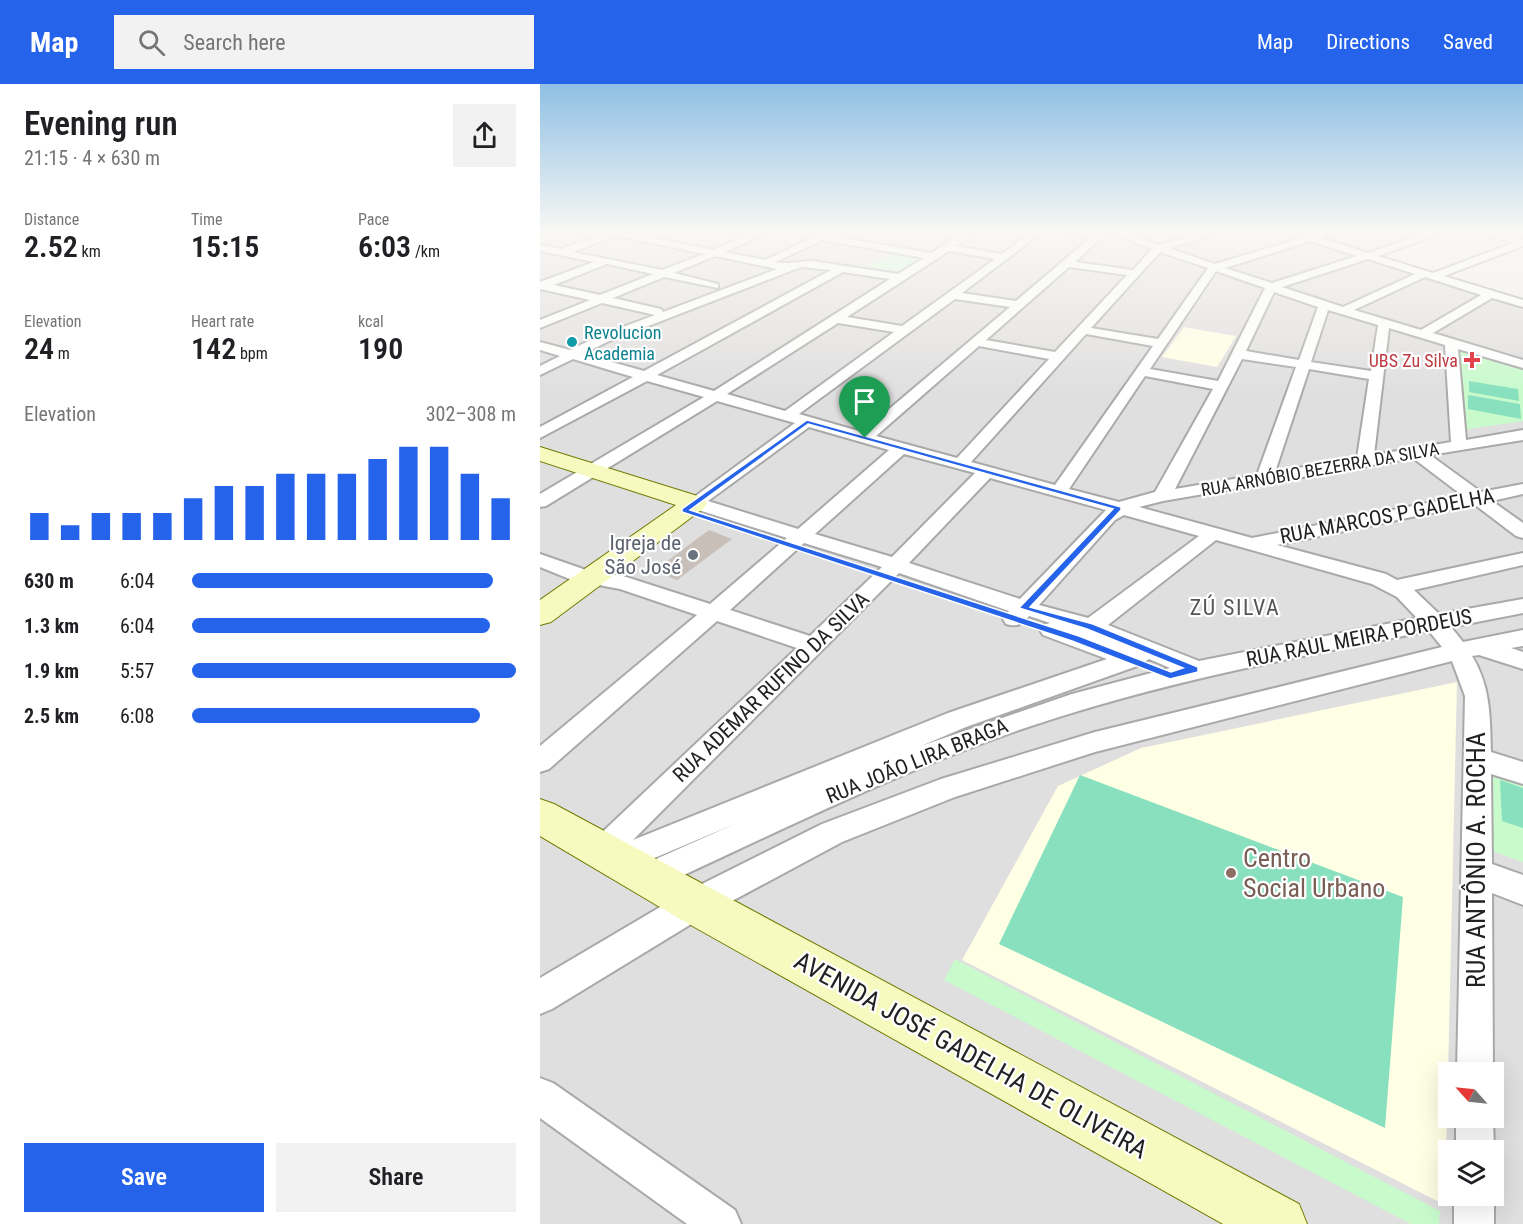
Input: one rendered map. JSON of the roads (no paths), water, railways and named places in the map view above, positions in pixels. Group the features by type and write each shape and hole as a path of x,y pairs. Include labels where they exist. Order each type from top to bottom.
{"street":[{"path":"547,286 657,312"},
{"path":"540,324 630,286"},
{"path":"633,327 657,312 714,286"},
{"path":"540,371 633,327 740,286"},
{"path":"540,433 810,286"},
{"path":"540,502 715,396 889,286"},
{"path":"787,416 965,286"},
{"path":"865,438 1042,286"},
{"path":"960,464 1123,286"},
{"path":"1059,491 1200,286"},
{"path":"1343,311 1401,286"},
{"path":"1467,286 1523,304"},
{"path":"1162,496 1222,386 1271,287 1343,311 1516,362 1523,354"},
{"path":"1507,299 1523,292"},
{"path":"1423,334 1490,294"},
{"path":"953,295 1020,305"},
{"path":"1264,479 1324,305"},
{"path":"837,319 905,330"},
{"path":"1365,463 1384,323"},
{"path":"1082,330 1160,343"},
{"path":"977,342 1058,357"},
{"path":"1451,342 1459,446"},
{"path":"540,346 568,356 1379,579 1397,587 1434,624 1469,648 1523,661"},
{"path":"1238,354 1376,376"},
{"path":"1140,371 1222,386"},
{"path":"540,615 807,422"},
{"name":"RUA ARNÓBIO BEZERRA DA SILVA","path":"1119,508 1162,496 1523,435"},
{"path":"540,761 901,448"},
{"path":"540,454 587,474 1083,632 1183,672"},
{"path":"1418,454 1523,532"},
{"path":"540,465 587,474"},
{"name":"RUA ADEMAR RUFINO DA SILVA","path":"646,875 814,645 987,471"},
{"name":"RUA MARCOS P GADELHA","path":"1252,544 1523,489"},
{"path":"1019,613 1119,508"},
{"path":"1083,632 1214,533"},
{"path":"1397,587 1523,559"},
{"path":"540,560 579,575 623,583 814,645"},
{"name":"RUA RAUL MEIRA PORDEUS","path":"1183,672 1523,606"},
{"path":"646,875 832,833 950,787 1095,742 1469,648 1523,638"},
{"name":"RUA ANTÔNIO A. ROCHA","path":"1469,648 1469,670 1477,696 1478,759 1475,1062"},
{"path":"540,997 646,875 957,720 1139,654"},
{"name":"RUA JOÃO LIRA BRAGA","path":"646,875 928,755 1070,704 1183,672"},
{"path":"1478,759 1523,773"},
{"name":"AVENIDA JOSÉ GADELHA DE OLIVEIRA","path":"540,816 1279,1224"},
{"path":"1476,873 1523,890"},
{"path":"540,1096 721,1224"},
{"path":"1474,1206 1474,1224"}],"place":[{"name":"Revolucion Academia","path":"572,342"},
{"name":"UBS Zu Silva","path":"1472,360"},
{"name":"Igreja de São José","path":"693,555"},
{"name":"Centro Social Urbano","path":"1231,873"}],"district":[{"name":"ZÚ SILVA","path":"1235,607"}]}
